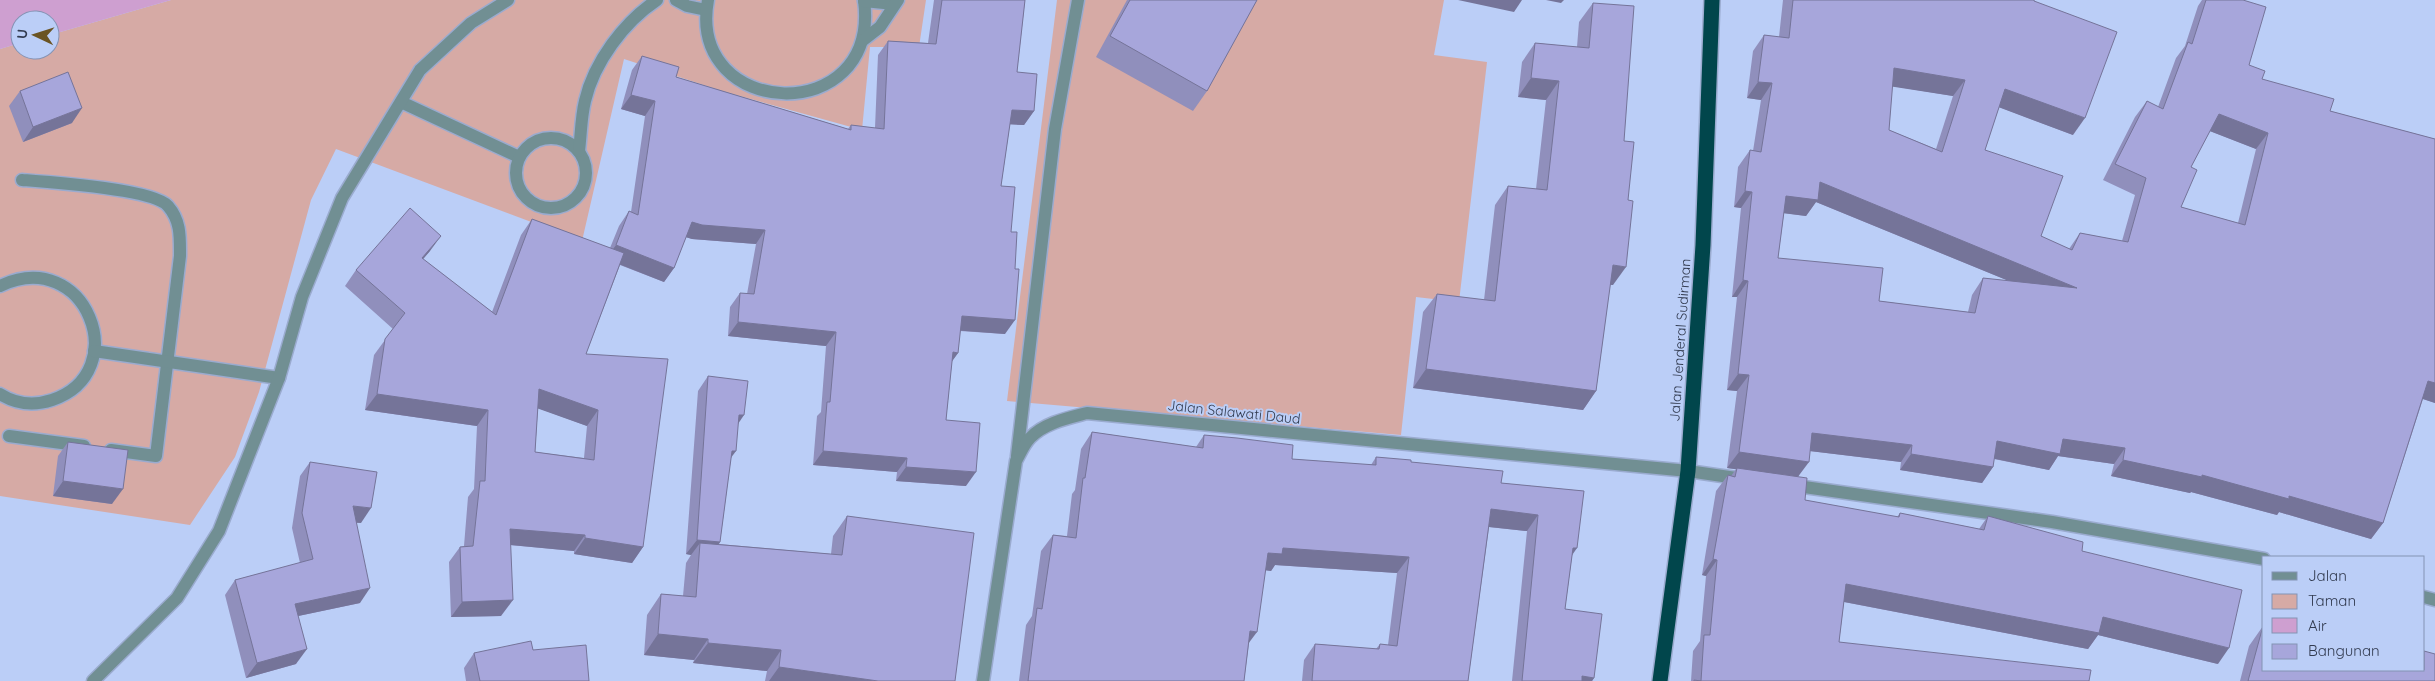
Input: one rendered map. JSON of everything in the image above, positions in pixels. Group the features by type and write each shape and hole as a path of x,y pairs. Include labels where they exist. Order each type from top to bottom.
{"highway":[{"name":"Jalan Jenderal Sudirman","path":"1660,681 1688,471 1703,245 1712,0"}],"street":[{"path":"93,681 177,598 219,530 279,378 302,297 342,198 420,70 471,23 508,0"},
{"path":"579,151 585,101 598,68 616,38 647,7 657,0"},
{"path":"676,0 687,6 707,5 708,32 715,52 727,69 743,82 762,92 783,95 803,94 822,86 839,75 852,60 862,42 865,22 864,1 896,2"},
{"path":"1016,461 1053,148 1078,0"},
{"path":"862,42 880,27 896,2"},
{"path":"401,102 519,157"},
{"path":"554,138 567,142 579,151 586,165 586,180 580,194 569,204 554,209 541,208 530,202 521,194 516,170 519,157 528,146 540,140 554,138"},
{"path":"9,436 156,456 169,363 180,256 180,224 167,204 151,197 70,184 22,180"},
{"path":"0,286 13,280 30,277 47,279 63,286 78,298 89,314 94,332 94,351 88,370 77,385 61,397 43,403 25,404 0,394"},
{"path":"94,351 279,378"},
{"name":"Jalan Salawati Daud","path":"983,681 1016,461 1030,438 1040,430 1066,418 1087,413 1688,471 1757,481"},
{"path":"1776,484 2052,522 2262,559"}],"green space":[{"path":"171,0 926,0 919,47 870,47 862,130 722,91 624,59 582,241 336,149 311,200 259,392 235,457 190,525 0,496 0,49 10,46 10,60 60,60 60,32"},
{"path":"1057,0 1444,0 1434,55 1487,62 1459,302 1416,297 1401,435 1007,401"}],"water":[{"path":"0,0 171,0 60,32 60,10 10,10 10,46 0,49"}],"building":[{"path":"942,0 1025,0 1017,72 1037,74 1034,111 1012,110 1001,186 1015,187 1011,232 1017,232 1015,269 1019,269 1015,320 962,316 958,353 953,352 946,420 980,423 976,472 906,467 907,458 823,451 827,402 830,402 836,332 738,322 740,293 754,294 765,230 702,225 692,222 674,268 616,245 629,211 638,215 655,101 631,95 642,56 679,67 676,77 851,130 851,125 884,129 888,41 936,44"},
{"path":"1130,0 1257,0 1207,91 1110,36"},
{"path":"1793,0 2034,0 2117,32 2085,118 2005,89 1985,150 2063,176 2041,236 2072,250 2080,233 2128,242 2146,178 2115,164 2147,101 2163,109 2188,42 2192,44 2206,0 2243,0 2266,7 2249,65 2265,71 2262,79 2334,99 2330,111 2435,139 2435,383 2428,381 2383,523 2289,496 2289,499 2202,475 2202,477 2123,460 2125,448 2063,439 2060,454 1997,441 1993,467 1911,454 1912,445 1812,433 1809,462 1739,452 1749,375 1738,374 1748,281 1743,280 1752,192 1745,191 1750,150 1761,152 1772,83 1758,82 1764,35 1789,38","holes":["1894,68 1965,80 1942,152 1889,130","2219,114 2268,133 2245,225 2181,207 2197,170 2191,167","1820,182 2077,288 1983,278 1975,313 1879,301 1883,268 1778,258 1786,196 1818,200"]},
{"path":"1593,3 1634,6 1624,141 1634,142 1628,200 1633,201 1626,267 1613,265 1596,391 1426,369 1437,294 1495,301 1508,186 1547,190 1559,81 1531,78 1535,43 1589,48"},
{"path":"68,72 82,108 33,127 20,91"},
{"path":"410,208 441,236 422,258 496,315 532,219 624,253 586,354 668,359 643,547 585,538 585,535 510,529 513,600 462,602 460,547 473,546 480,481 485,481 488,410 377,394 385,339 405,313 356,270","holes":["539,389 598,410 594,460 535,452"]},
{"path":"708,376 748,381 744,415 739,415 736,451 732,451 720,542 697,540"},
{"path":"1092,432 1203,448 1204,435 1237,438 1293,445 1292,459 1376,465 1376,457 1411,460 1411,462 1503,471 1501,483 1584,491 1577,548 1573,548 1565,609 1602,614 1594,678 1582,676 1582,681 1522,681 1538,515 1491,509 1468,681 1312,681 1315,644 1379,649 1380,644 1397,646 1409,557 1283,548 1282,554 1268,553 1257,632 1250,631 1244,681 1028,681 1037,608 1042,609 1053,535 1076,538 1083,478 1085,478"},
{"path":"68,442 128,450 123,489 63,481"},
{"path":"310,462 377,472 371,508 353,506 370,588 295,604 307,649 257,663 235,580 313,559 302,513"},
{"path":"1737,468 1807,478 1805,500 1899,517 1900,513 1984,530 1988,516 2083,542 2082,551 2242,590 2229,648 2103,617 2099,633 1846,584 1839,642 2091,670 2089,681 1701,681 1704,635 1710,635 1717,560 1713,559 1728,475 1735,477"},
{"path":"847,516 974,533 955,681 878,681 779,667 781,650 708,643 708,639 658,634 661,594 696,597 700,543 842,555"},
{"path":"2262,630 2262,671 2425,671 2425,651 2435,654 2435,681 2248,681"},
{"path":"531,641 533,650 586,645 589,681 480,681 474,653"}]}
